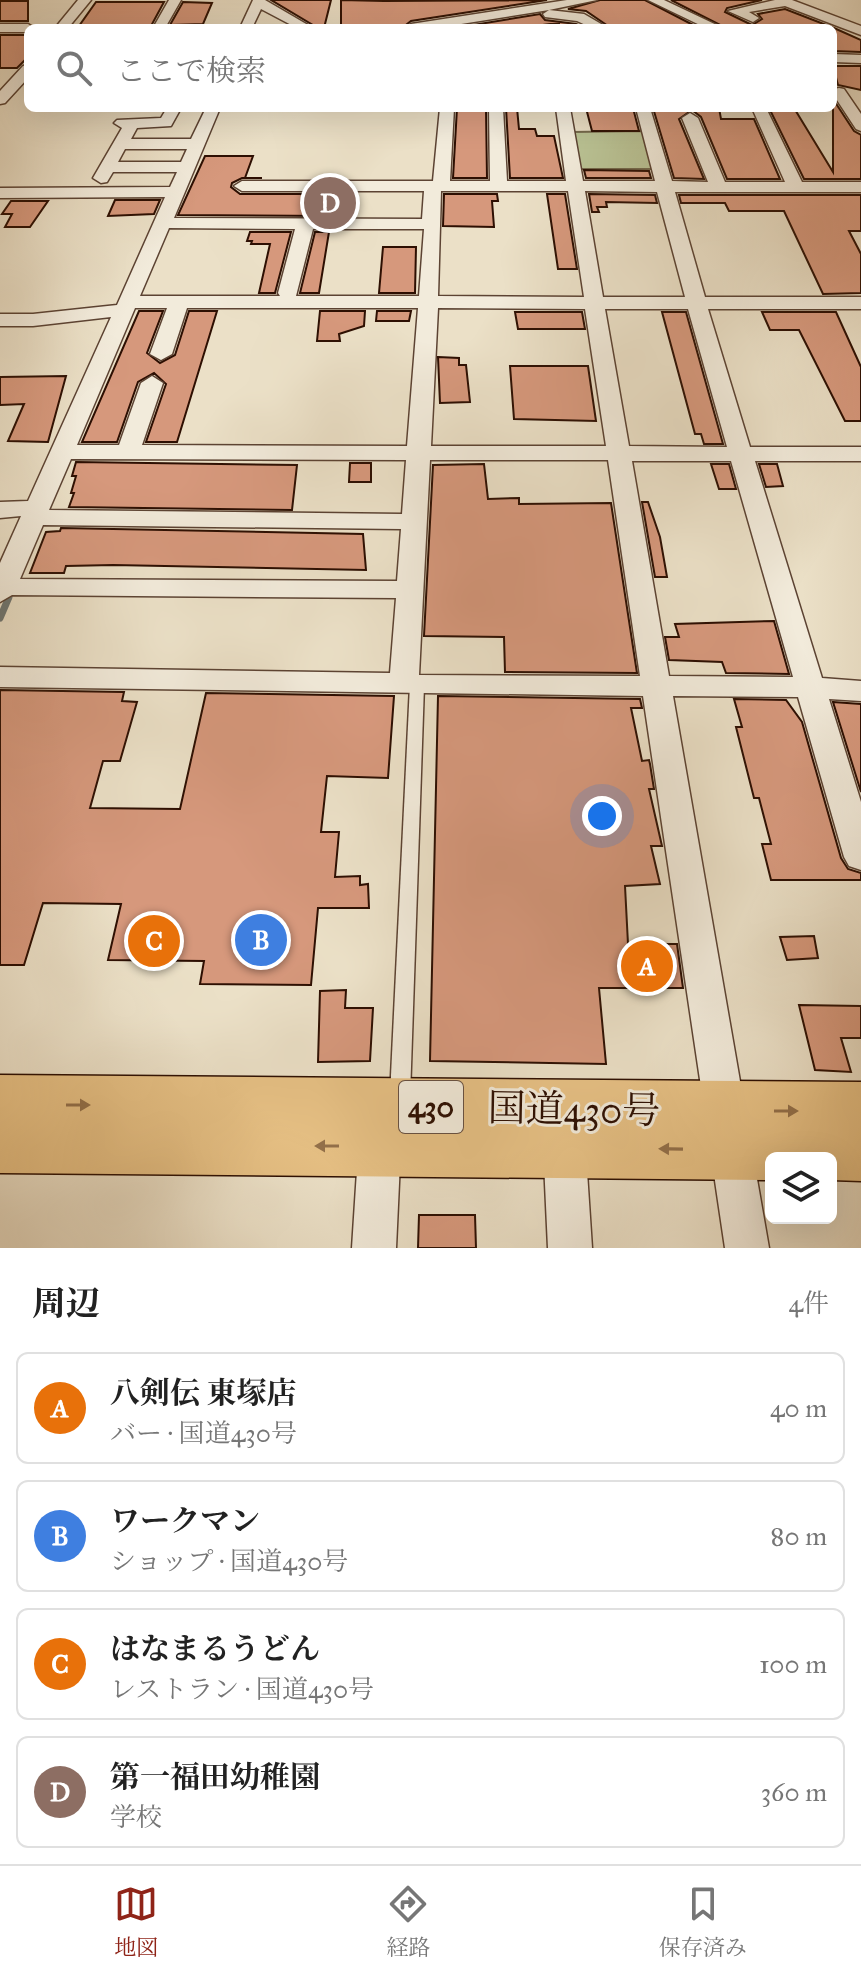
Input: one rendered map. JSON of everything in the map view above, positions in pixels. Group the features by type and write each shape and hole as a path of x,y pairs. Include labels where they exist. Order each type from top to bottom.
{"highway":[{"name":"国道430号","path":"0,1104 393,1127"},
{"name":"国道430号","path":"728,1130 861,1111"},
{"name":"国道430号","path":"0,1143 393,1127 563,1128 728,1130 861,1150"}],"street":[{"path":"64,24 85,0"},
{"path":"161,24 175,0"},
{"path":"439,24 548,12 591,0"},
{"path":"654,0 708,24"},
{"path":"753,18 734,11 783,1 861,31"},
{"path":"248,24 261,2 300,24"},
{"path":"472,5 509,24"},
{"path":"548,12 580,17 594,24"},
{"path":"0,28 24,28"},
{"path":"837,58 861,59"},
{"path":"2,99 24,74"},
{"path":"838,88 861,92"},
{"path":"838,88 861,126"},
{"path":"2,99 24,99"},
{"path":"93,193 120,144 127,123 166,123 172,112"},
{"path":"211,112 176,192 167,223 1,590 408,590"},
{"path":"411,685 408,590 429,302 431,224 446,112"},
{"path":"496,112 499,186"},
{"path":"564,112 747,1248"},
{"path":"644,112 741,454 861,857"},
{"path":"761,112 796,187"},
{"path":"690,118 719,187"},
{"path":"120,144 197,144"},
{"path":"107,167 187,167"},
{"path":"242,186 861,187"},
{"path":"0,193 176,192"},
{"path":"167,223 431,224"},
{"path":"288,293 305,223"},
{"path":"0,320 33,320 130,304 179,302 861,303"},
{"path":"161,354 179,302"},
{"path":"128,452 152,383"},
{"path":"61,452 861,454"},
{"path":"0,510 413,522"},
{"path":"0,677 861,691"},
{"path":"374,1248 393,1127"},
{"path":"563,1128 570,1248"}],"lane":[{"path":"393,1127 411,685"}],"green space":[{"path":"643,131 654,169 578,169 572,132"}],"building":[{"path":"271,0 331,0 325,24 311,24"},
{"path":"341,0 547,0 407,24 341,24"},
{"path":"600,0 645,0 691,24 605,24 586,11 568,9"},
{"path":"671,0 762,0 727,8 725,12 750,24 718,24"},
{"path":"0,1 28,1 28,21 0,21"},
{"path":"96,2 164,2 152,24 80,24"},
{"path":"183,2 212,3 203,24 171,24"},
{"path":"785,9 824,24 754,24 762,19 758,14"},
{"path":"540,14 545,20 576,24 559,23 479,24"},
{"path":"837,29 861,40 861,52 837,51"},
{"path":"0,35 24,35 24,61 17,68 0,68"},
{"path":"837,66 861,66 861,90 838,85"},
{"path":"837,105 854,131 861,135 861,179 804,179 771,112 796,112 833,172 833,112 837,112"},
{"path":"457,112 486,112 487,178 453,178"},
{"path":"506,112 517,112 519,129 535,129 537,136 554,136 563,178 510,178"},
{"path":"587,112 634,112 639,131 592,131"},
{"path":"654,112 689,112 679,119 704,179 674,178"},
{"path":"695,112 720,112 721,119 754,119 780,179 727,179 701,117"},
{"path":"205,156 253,156 245,178 232,183 231,187 240,194 335,194 332,216 178,215"},
{"path":"584,170 649,171 651,178 586,178"},
{"path":"444,194 497,194 498,201 492,201 494,227 443,226"},
{"path":"547,194 565,194 577,269 558,269"},
{"path":"589,194 655,195 657,203 606,202 607,207 597,207 599,212 592,212"},
{"path":"679,195 861,195 861,231 849,231 861,254 861,293 823,294 784,211 729,211 725,203 681,203"},
{"path":"115,200 160,200 154,214 108,216"},
{"path":"11,201 48,201 30,227 5,227 12,214 2,214"},
{"path":"250,232 291,232 275,293 259,293 270,244 251,244 252,241 247,241"},
{"path":"315,232 329,232 319,293 300,293"},
{"path":"383,247 416,247 415,293 379,293"},
{"path":"139,311 163,311 147,353 160,363 175,355 189,311 217,311 177,442 146,442 166,384 154,373 138,382 117,442 82,442"},
{"path":"320,311 365,311 364,326 339,334 340,341 317,341"},
{"path":"377,311 411,311 409,321 376,321"},
{"path":"515,312 582,312 585,329 518,329"},
{"path":"662,312 686,312 723,444 704,444 701,434 695,434"},
{"path":"762,312 836,312 861,367 861,421 845,421 799,330 770,330"},
{"path":"438,357 459,358 459,365 466,365 470,402 440,403"},
{"path":"510,366 588,366 596,421 514,419"},
{"path":"66,376 48,442 8,441 24,404 0,405 0,377"},
{"path":"76,462 297,465 292,510 69,507 74,493 71,493 76,476 72,476"},
{"path":"350,463 371,463 371,482 349,482"},
{"path":"484,464 488,499 519,498 519,504 611,503 637,673 505,672 504,637 424,636 433,465"},
{"path":"711,464 729,464 736,489 719,489"},
{"path":"759,464 777,464 783,486 766,487"},
{"path":"642,502 648,502 660,537 667,577 655,577"},
{"path":"61,528 363,534 366,570 113,565 66,566 64,573 30,573 46,532 60,531"},
{"path":"774,621 789,674 726,673 722,662 669,660 665,637 679,637 675,624"},
{"path":"0,690 124,692 122,701 137,702 120,761 103,761 90,808 180,809 206,693 394,696 388,778 327,776 321,832 339,832 335,877 360,876 360,885 368,884 369,908 318,908 311,985 200,984 204,961 108,960 121,904 43,903 24,965 0,965"},
{"path":"438,696 640,699 642,708 631,708 642,761 649,760 650,764 654,789 649,789 662,846 651,846 660,884 625,886 628,944 677,944 683,988 599,988 606,1064 430,1061"},
{"path":"734,699 786,700 802,722 841,858 848,869 861,873 861,880 771,880 762,844 771,844 759,798 754,798 736,727 742,727"},
{"path":"833,702 861,704 861,792"},
{"path":"814,936 818,958 787,960 780,937"},
{"path":"346,990 345,1008 373,1008 370,1061 318,1062 320,991"},
{"path":"799,1005 861,1006 861,1038 841,1038 851,1072 815,1070"},
{"path":"419,1215 475,1215 476,1248 418,1248"}],"waterway":[{"path":"0,618 9,597"}],"place":[{"name":"第一福田幼稚園","path":"330,203"},
{"name":"ワークマン","path":"261,940"},
{"name":"はなまるうどん","path":"154,941"},
{"name":"八剣伝 東塚店","path":"647,966"}]}
